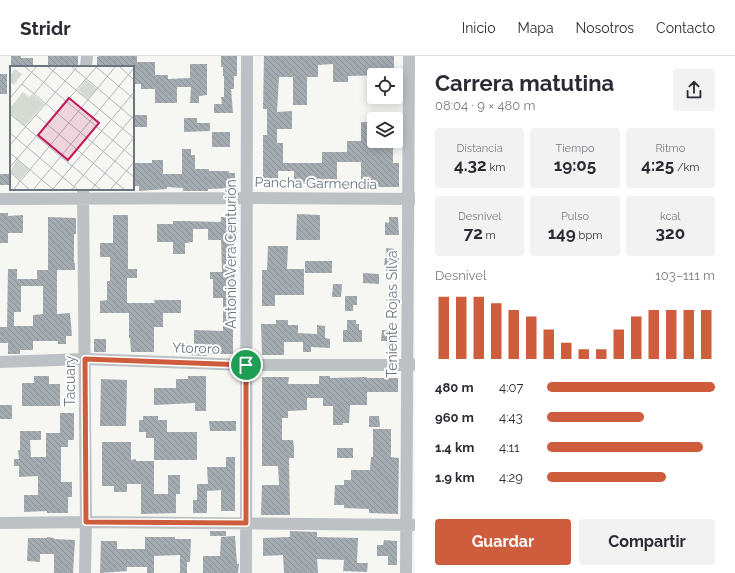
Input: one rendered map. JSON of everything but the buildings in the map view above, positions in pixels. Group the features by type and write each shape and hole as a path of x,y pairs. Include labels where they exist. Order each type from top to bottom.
{"street":[{"name":"Antonio Vera Centurión","path":"246,573 247,56"},
{"name":"Teniente Rojas Silva","path":"406,573 411,525 411,199 409,56"},
{"name":"Pancha Garmendia","path":"0,199 83,194 246,198 411,199"},
{"name":"Tacuary","path":"83,194 86,522 85,573"},
{"name":"Ytororo","path":"0,362 85,359 246,365 411,365"},
{"path":"0,523 86,522 411,525"}],"route":[{"path":"85,359 246,365 246,523 86,522 85,359"}]}
